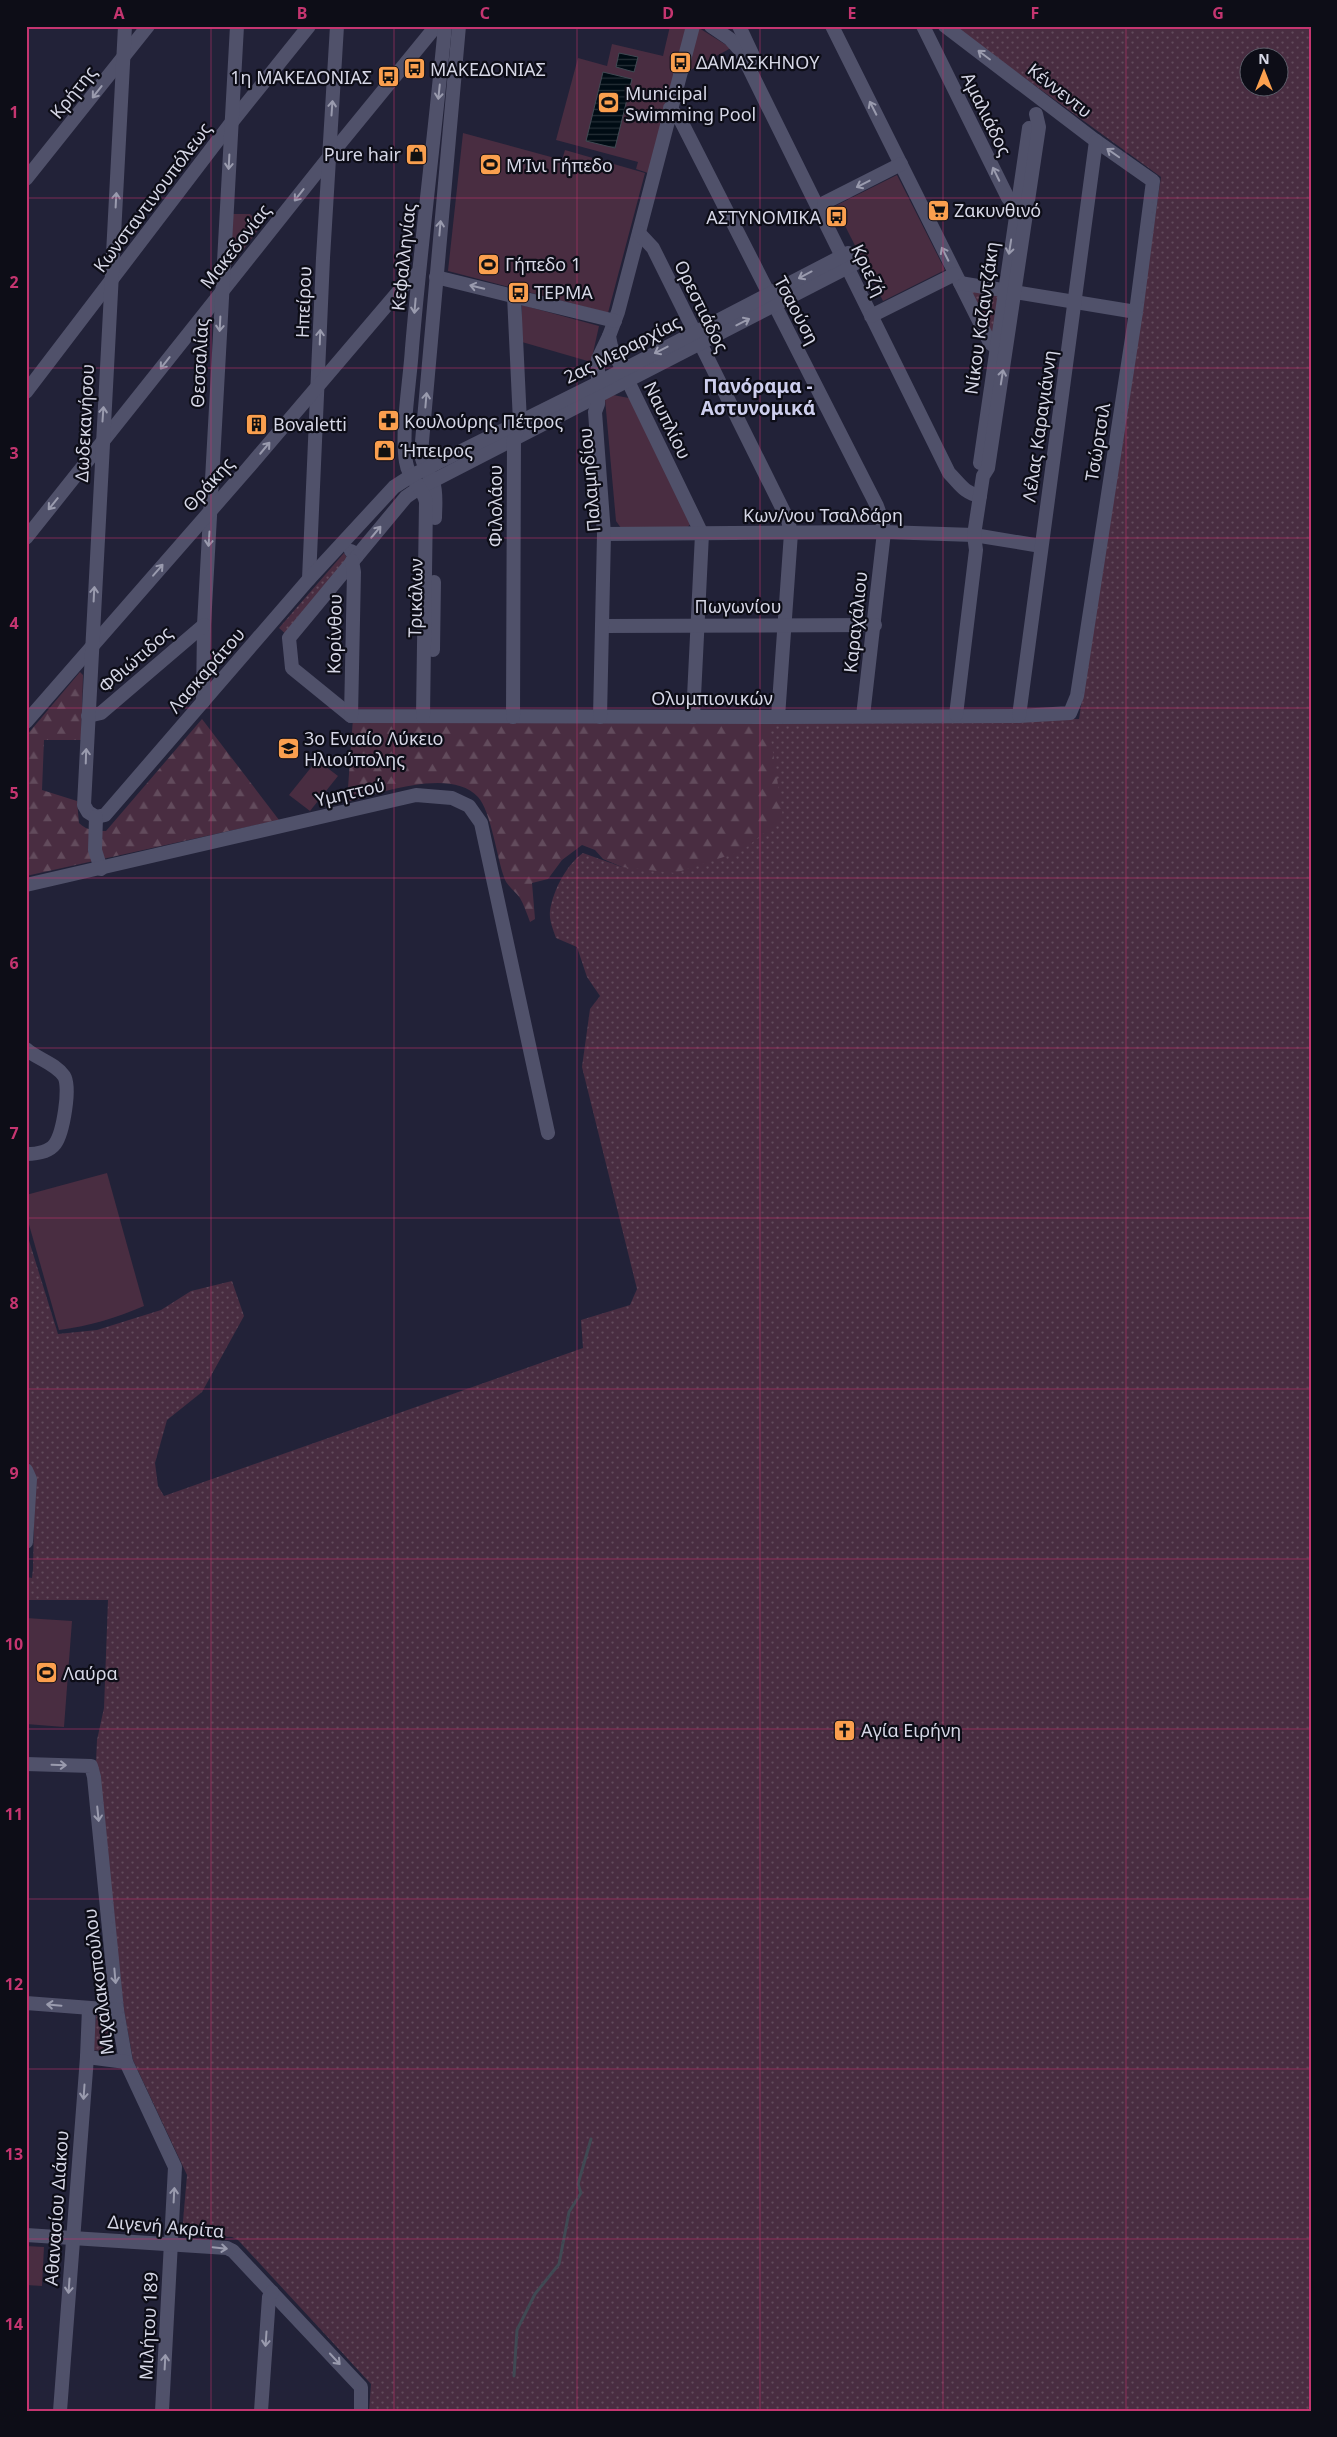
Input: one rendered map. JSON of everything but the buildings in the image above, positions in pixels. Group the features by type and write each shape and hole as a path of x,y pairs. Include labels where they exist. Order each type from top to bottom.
{"street":[{"name":"Δωδεκανήσου","path":"96,817 88,812 84,805 101,445 112,282 125,26"},
{"name":"Κρήτης","path":"26,179 148,26"},
{"name":"Θεσσαλίας","path":"203,702 204,625 237,26"},
{"name":"Κωνσταντινουπόλεως","path":"26,392 232,123 309,26"},
{"name":"Ηπείρου","path":"309,580 329,157 338,26"},
{"name":"Μακεδονίας","path":"26,538 329,157 432,32 439,26"},
{"name":"Κεφαλληνίας","path":"419,488 411,476 405,461 406,430 419,272 445,26"},
{"name":"Κεφαλληνίας","path":"428,475 421,452 459,26"},
{"path":"609,336 615,321 639,233 670,108 693,26"},
{"name":"Κριεζή","path":"711,26 730,39 740,50 875,314 949,473 969,494 980,496"},
{"path":"730,26 741,32"},
{"path":"832,26 990,343 1001,349"},
{"name":"Αμαλιάδος","path":"923,26 1008,198 1022,206"},
{"name":"Κέννεντυ","path":"945,26 1096,141 1153,181"},
{"name":"Κριεζή","path":"741,32 824,203 848,260"},
{"name":"Νίκου Καζαντζάκη","path":"951,715 969,548 974,538 983,476 988,468 1009,291 1022,206 1039,126 1036,114 1037,97"},
{"name":"Τσαούση","path":"670,108 681,121 877,506 884,532"},
{"name":"Λέλας Καραγιάννη","path":"1019,716 1096,141"},
{"path":"824,203 901,164"},
{"name":"Τσώρτσιλ","path":"1074,709 1136,312 1153,181"},
{"name":"Ορεστιάδος","path":"639,233 653,248 788,520 791,534"},
{"name":"2ας Μεραρχίας","path":"411,476 428,475 514,438 597,395 625,375 848,260"},
{"name":"Θράκης","path":"26,722 318,386 404,284 419,272"},
{"path":"436,277 615,321"},
{"path":"875,314 958,278 1009,291 1136,312"},
{"name":"Φιλολάου","path":"513,716 514,438 520,422 514,296"},
{"name":"Ναυπλίου","path":"609,336 611,346 702,534"},
{"name":"Παλαμηδίου","path":"605,717 609,534 595,412 598,359 609,336"},
{"name":"2ας Μεραρχίας","path":"419,488 428,475 520,422 597,395"},
{"name":"Τρικάλων","path":"427,716 435,503 428,475"},
{"name":"Λασκαράτου","path":"96,817 105,815 309,580 394,487 411,476"},
{"path":"349,715 292,668 288,638 406,497 419,488"},
{"name":"Τρικάλων","path":"419,488 426,502 427,716"},
{"name":"Κων/νου Τσαλδάρη","path":"609,534 884,532 974,538 1041,546"},
{"name":"Καραχάλιου","path":"863,716 884,532"},
{"path":"693,717 702,534"},
{"path":"778,717 791,534"},
{"path":"343,543 354,558"},
{"name":"Κορίνθου","path":"349,715 354,558"},
{"name":"Πωγωνίου","path":"606,626 875,624"},
{"name":"Φθιώτιδος","path":"88,716 101,713 204,625"},
{"name":"Ολυμπιονικών","path":"349,715 605,717 1019,716 1062,715 1070,713 1074,709"},
{"name":"Υμηττού","path":"26,885 416,795 452,798 469,806 481,822 548,1132"},
{"path":"96,817 95,850 101,868"},
{"path":"26,1154 46,1150 54,1145 59,1136 67,1093 65,1078 57,1068 29,1055"},
{"path":"26,1470 30,1479 26,1542"},
{"name":"Μιχαλακοπούλου","path":"26,1764 91,1766 118,2010 126,2062 175,2167 171,2240"},
{"path":"26,2003 118,2010"},
{"name":"Αθανασίου Διάκου","path":"60,2411 87,2057 89,2008"},
{"path":"87,2057 126,2062"},
{"name":"Διγενή Ακρίτα","path":"26,2226 73,2234"},
{"name":"Διγενή Ακρίτα","path":"26,2235 73,2234 171,2240 227,2248 239,2256 362,2389 361,2411"},
{"name":"Μιλήτου 189","path":"162,2411 171,2240"},
{"path":"262,2411 269,2297 272,2292"}],"green space":[{"name":"Municipal Swimming Pool","path":"670,26 687,26 648,173 636,169 638,162 556,140 578,58 607,66 612,44 663,56"},
{"path":"953,26 1311,26 1311,2411 369,2411 371,2384 238,2240 232,2237 182,2233 187,2175 133,2060 124,2010 96,1762 97,1740 104,1708 108,1600 26,1600 26,1577 32,1578 33,1569 35,1475 26,1457 26,1231 58,1334 97,1330 161,1310 191,1291 232,1281 244,1316 202,1392 167,1420 155,1463 158,1486 164,1496 583,1348 581,1320 630,1305 637,1289 582,1067 590,1009 600,996 587,977 577,947 556,938 551,924 550,914 554,895 566,871 583,853 622,867 768,720 1079,719 1161,177"},
{"path":"699,28 731,48 687,72"},
{"path":"463,133 562,160 565,150 645,173 608,313 448,271"},
{"path":"897,175 945,270 883,301 835,206"},
{"path":"233,214 250,214 262,225 230,267"},
{"path":"973,289 999,295 995,334 990,334 971,293"},
{"path":"522,305 599,326 591,362 522,342"},
{"path":"613,395 629,398 692,523 684,530 621,528 616,521 605,399"},
{"path":"344,553 347,558 286,634 279,628"},
{"path":"80,672 83,675 81,740 44,740 42,790 77,801 79,823 82,826 92,830 106,831 202,719 279,820 26,876 26,736"},
{"path":"353,718 768,720 783,817 742,851 675,873 622,867 603,859 595,850 582,845 562,860 548,879 532,883 535,919 530,922 520,898 505,880 483,804 478,797 466,788 451,784 415,785 347,802"},
{"path":"317,760 338,776 310,811 289,795"},
{"path":"107,1173 144,1306 103,1321 59,1330 26,1214 26,1195"},
{"name":"Λαύρα","path":"26,1618 72,1621 64,1727 26,1724"},
{"path":"96,2015 107,2016 115,2053 93,2050"},
{"path":"26,2246 44,2247 42,2286 26,2285"}],"shaded area":[{"path":"619,53 638,57 634,72 616,67"},
{"path":"603,72 632,79 615,148 586,141"}],"waterway":[{"path":"514,2376 517,2330 535,2294 559,2264 569,2212 581,2193 578,2184 591,2139"}],"place":[{"name":"ΔΑΜΑΣΚΗΝΟΥ","path":"680,62"},
{"name":"ΜΑΚΕΔΟΝΙΑΣ","path":"414,69"},
{"name":"1η ΜΑΚΕΔΟΝΙΑΣ","path":"388,77"},
{"name":"Municipal Swimming Pool","path":"609,103"},
{"name":"Pure hair","path":"417,154"},
{"name":"ΜΊνι Γήπεδο","path":"490,165"},
{"name":"Ζακυνθινό","path":"938,210"},
{"name":"ΑΣΤΥΝΟΜΙΚΑ","path":"837,217"},
{"name":"Γήπεδο 1","path":"489,264"},
{"name":"ΤΕΡΜΑ","path":"518,292"},
{"name":"Κουλούρης Πέτρος","path":"388,421"},
{"name":"Bovaletti","path":"257,424"},
{"name":"Ήπειρος","path":"384,450"},
{"name":"3ο Ενιαίο Λύκειο Ηλιούπολης","path":"288,748"},
{"name":"Λαύρα","path":"47,1673"},
{"name":"Αγία Ειρήνη","path":"845,1730"}],"district":[{"name":"Πανόραμα - Αστυνομικά","path":"758,397"}]}
